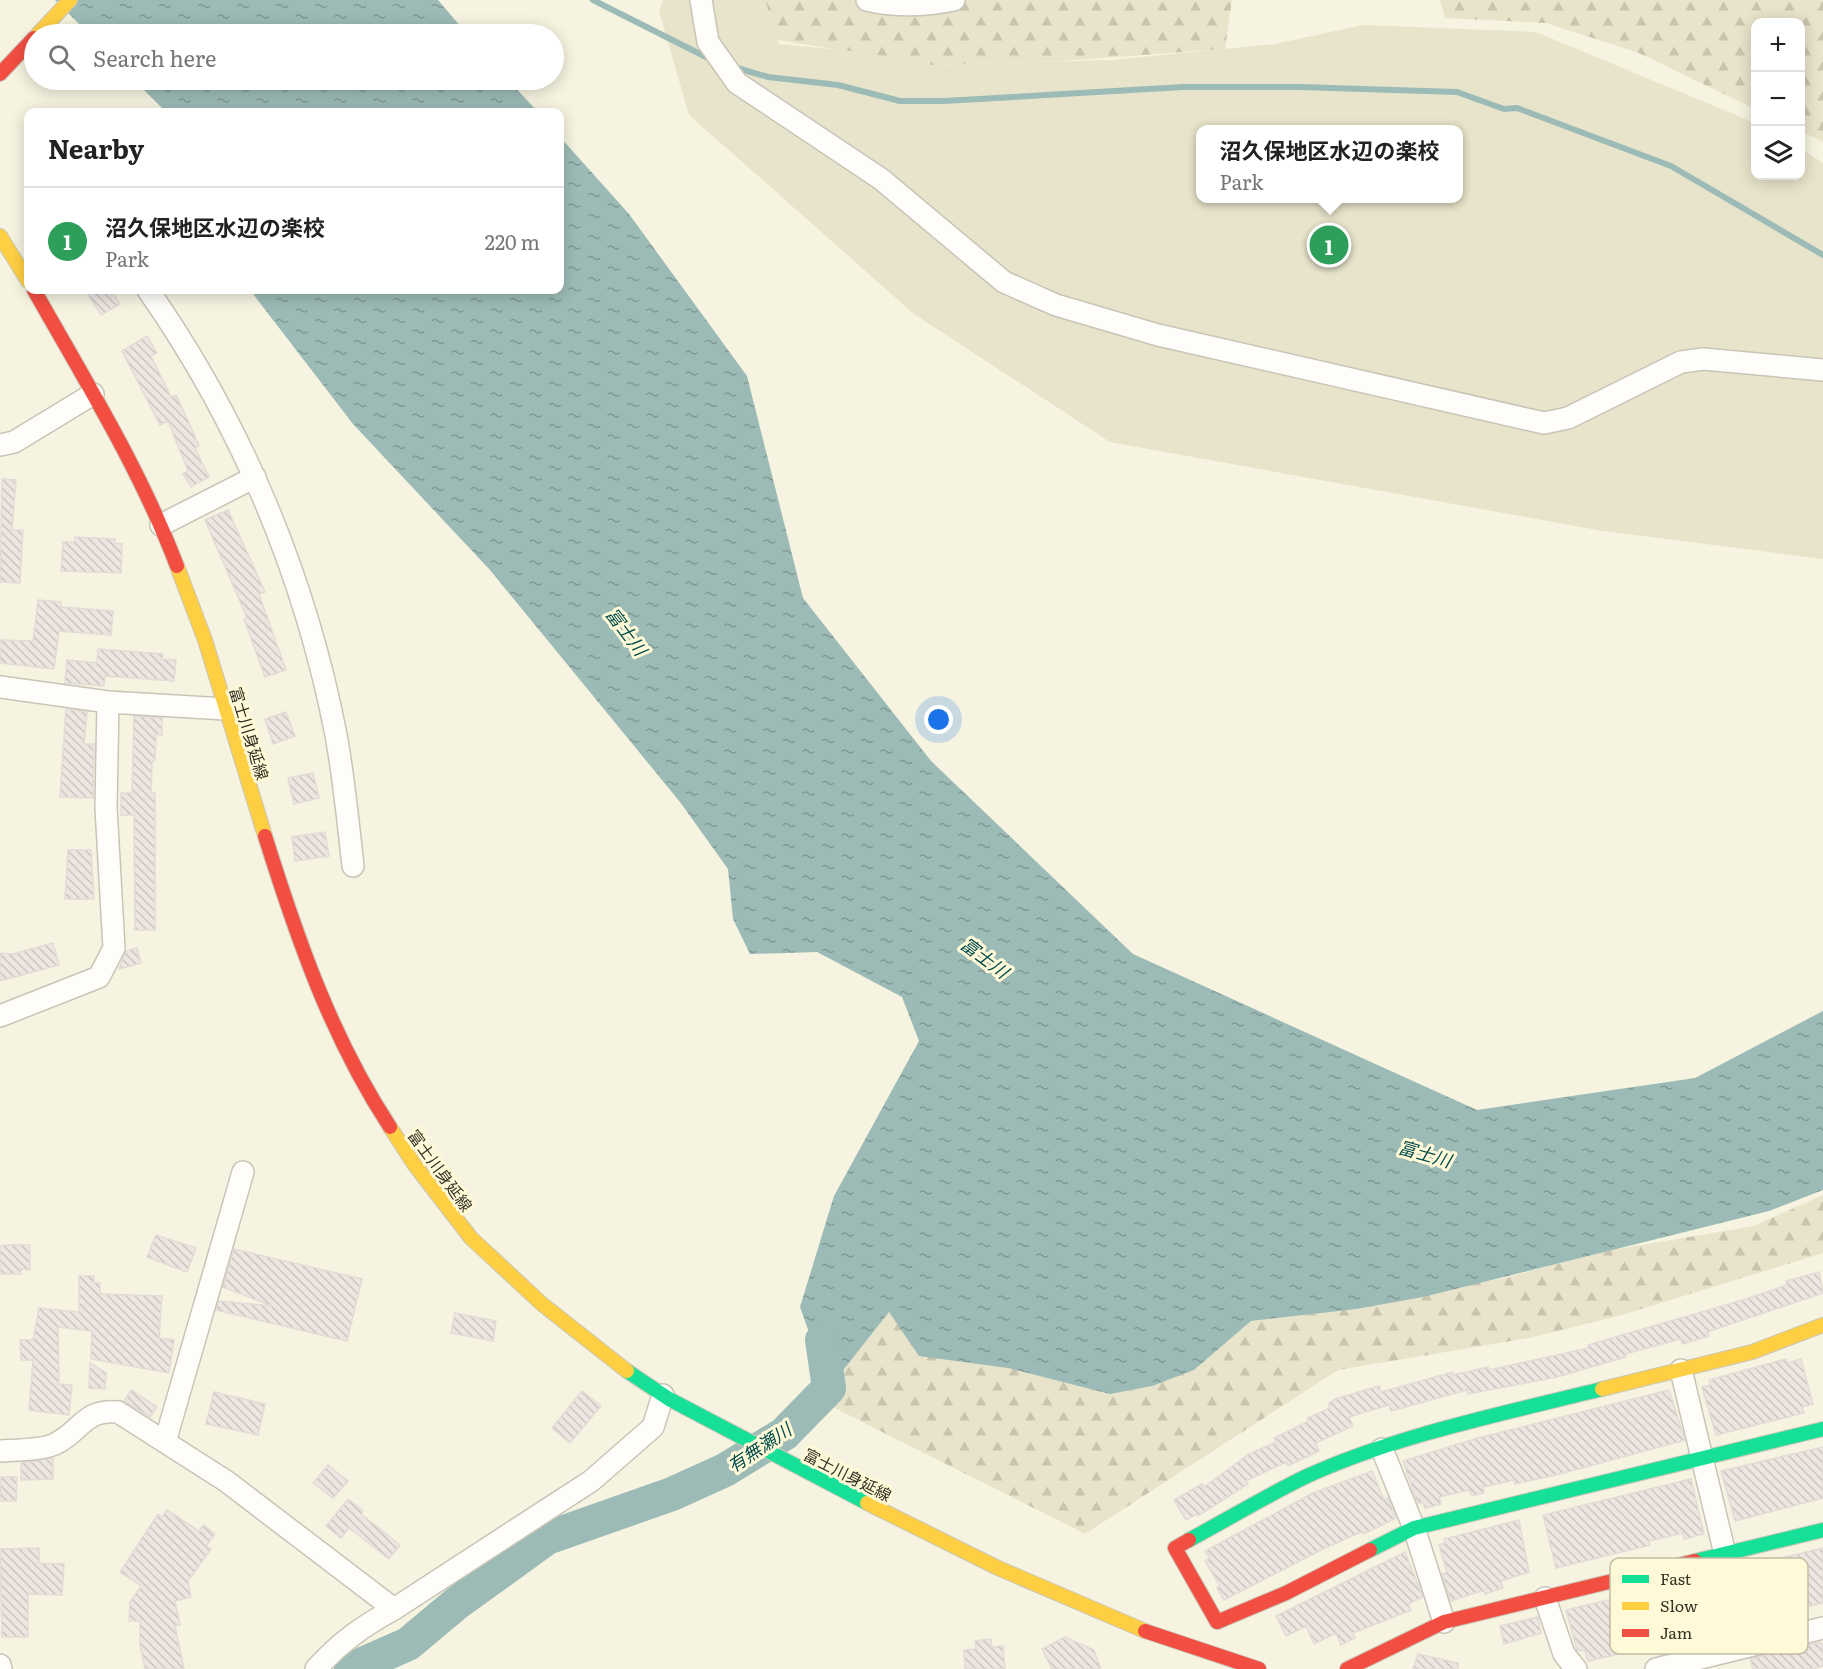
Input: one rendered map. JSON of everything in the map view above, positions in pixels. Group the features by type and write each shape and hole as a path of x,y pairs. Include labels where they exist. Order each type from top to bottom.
{"main road":[{"path":"47,24 70,0"},
{"path":"0,74 24,49"},
{"path":"0,236 24,275"},
{"name":"富士川身延線","path":"36,294 93,394 160,525 205,640 292,926 335,1032 365,1089 414,1164 471,1238 542,1304 603,1354 666,1397 803,1471 998,1568 1126,1625 1259,1669"},
{"path":"1823,1325 1752,1352 1473,1421 1382,1449 1306,1477 1175,1548 1217,1622 1286,1593 1414,1528 1823,1429"},
{"path":"1709,1558 1823,1530"},
{"path":"1347,1669 1444,1622 1610,1582"}],"street":[{"path":"701,0 708,42 737,83 881,179 1004,282 1056,305 1158,335 1544,423 1568,418 1681,362 1703,359 1823,370"},
{"path":"867,0 887,5 930,4 954,0"},
{"path":"151,294 201,370 231,423 255,477 296,584 317,655 336,735 353,866"},
{"path":"0,445 14,442 93,394"},
{"path":"160,525 255,477"},
{"path":"0,687 108,702 225,709"},
{"path":"0,1016 99,976 114,948 106,808 108,702"},
{"path":"165,1442 243,1172"},
{"path":"1681,1370 1725,1554"},
{"path":"316,1669 337,1645 366,1624 394,1610 591,1481 652,1427 666,1397"},
{"path":"0,1451 56,1444 92,1414 104,1411 118,1412 226,1481 394,1610"},
{"path":"1382,1449 1414,1528 1444,1622"},
{"path":"1545,1598 1564,1654 1576,1669"},
{"path":"1808,1632 1823,1628"},
{"path":"1656,1669 1717,1654"}],"green space":[{"path":"663,0 765,0 779,44 862,52 930,65 1111,60 1275,44 1363,25 1536,32 1751,121 1751,180 1805,180 1805,152 1823,163 1823,559 1603,531 1110,442 914,314 689,115 659,11"},
{"path":"765,0 1232,0 1225,49 1061,61 930,65 778,40"},
{"path":"1440,0 1823,0 1823,142 1805,133 1805,18 1751,18 1751,107 1639,53 1546,23 1445,18"},
{"path":"1823,1195 1823,1253 1622,1315 1529,1338 1338,1370 1085,1534 817,1399 889,1312 1194,1370 1251,1321 1500,1279 1612,1250 1754,1226"}],"water":[{"path":"55,0 438,0 458,24 79,24"},
{"path":"144,90 517,90 534,108 162,108"},
{"name":"富士川","path":"564,141 629,214 747,376 803,598 931,761 1133,954 1477,1110 1695,1078 1823,1011 1823,1190 1769,1211 1423,1297 1356,1309 1251,1321 1194,1370 1152,1386 1110,1394 1008,1368 919,1356 889,1312 829,1388 800,1307 834,1196 919,1041 902,997 817,952 750,954 733,919 728,869 680,802 490,570 353,424 253,294 564,294"}],"building":[{"path":"88,294 114,294 120,304 101,315"},
{"path":"147,336 157,353 151,356 171,397 176,395 199,446 195,448 209,477 191,487 183,474 188,471 168,421 160,425 122,351"},
{"path":"2,479 16,480 12,530 23,530 20,583 0,582"},
{"path":"228,510 265,592 259,594 286,670 265,677 244,619 247,618 205,520"},
{"path":"75,537 115,539 115,543 122,544 121,573 61,571 63,542 75,542"},
{"path":"38,600 61,602 61,607 113,611 111,635 59,631 54,669 0,663 0,640 33,641"},
{"path":"98,649 163,654 162,659 176,660 174,681 105,676 104,686 65,683 67,660 97,663"},
{"path":"66,709 87,712 84,744 94,744 93,798 60,797"},
{"path":"286,712 295,736 273,744 265,719"},
{"path":"134,716 162,718 162,735 156,734 155,760 152,762 151,793 155,793 155,930 135,930 134,815 121,815 121,793 132,793"},
{"path":"313,773 319,798 294,804 288,778"},
{"path":"325,832 329,856 295,861 292,837"},
{"path":"68,850 91,850 94,899 65,899"},
{"path":"53,943 59,965 0,981 0,953 13,954"},
{"path":"137,948 141,963 119,969 126,951"},
{"path":"156,1235 196,1248 187,1272 147,1257"},
{"path":"30,1245 30,1270 21,1269 21,1274 0,1274 0,1246"},
{"path":"234,1249 362,1279 347,1341 216,1310 219,1301 272,1306 223,1287"},
{"path":"1819,1272 1823,1293 1707,1332 1709,1336 1682,1344 1681,1339 1625,1354 1626,1357 1557,1377 1468,1394 1467,1390 1391,1411 1389,1405 1349,1417 1353,1426 1316,1443 1319,1451 1288,1466 1286,1462 1246,1481 1248,1484 1198,1516 1197,1514 1186,1520 1174,1500 1202,1484 1204,1487 1249,1454 1276,1442 1274,1438 1309,1421 1307,1418 1330,1408 1328,1404 1335,1399 1379,1386 1381,1392 1453,1372 1453,1375 1488,1367 1489,1370 1589,1348 1588,1345 1746,1299 1787,1285 1786,1281"},
{"path":"79,1276 94,1276 94,1283 100,1283 100,1294 162,1296 159,1338 174,1340 169,1373 91,1359 92,1331 58,1327 59,1384 72,1385 69,1415 29,1410 33,1360 21,1360 20,1340 33,1340 39,1308 79,1312"},
{"path":"455,1313 496,1321 493,1341 451,1333"},
{"path":"1786,1359 1787,1363 1801,1359 1813,1404 1802,1407 1804,1413 1716,1435 1702,1387 1711,1385 1709,1380"},
{"path":"90,1363 106,1373 105,1389 89,1388"},
{"path":"131,1390 157,1407 150,1417 124,1401"},
{"path":"1669,1390 1685,1440 1560,1474 1515,1484 1514,1480 1483,1487 1484,1493 1472,1496 1469,1490 1439,1497 1441,1504 1425,1508 1423,1502 1418,1504 1403,1461 1478,1438"},
{"path":"582,1391 601,1406 570,1443 552,1428"},
{"path":"214,1392 265,1404 258,1435 206,1424"},
{"path":"1823,1447 1823,1498 1735,1521 1721,1471"},
{"path":"53,1458 53,1479 21,1480 21,1463"},
{"path":"328,1465 348,1481 333,1498 313,1483"},
{"path":"1372,1471 1384,1500 1388,1498 1396,1518 1364,1534 1363,1531 1321,1550 1224,1600 1217,1588 1220,1586 1205,1561 1210,1558 1205,1551 1313,1493"},
{"path":"1,1477 17,1477 16,1501 0,1501"},
{"path":"1691,1479 1704,1534 1684,1539 1683,1533 1649,1541 1650,1545 1556,1568 1543,1515"},
{"path":"348,1499 363,1511 361,1514 400,1545 389,1559 349,1528 341,1538 326,1526"},
{"path":"167,1510 199,1531 203,1525 215,1534 206,1546 211,1549 188,1581 191,1597 175,1601 180,1625 175,1626 184,1669 145,1669 140,1644 140,1621 129,1621 130,1602 141,1586 120,1572 158,1514 162,1517"},
{"path":"1519,1520 1529,1572 1501,1581 1503,1588 1485,1594 1484,1590 1451,1601 1442,1574 1447,1572 1439,1545 1445,1543 1444,1539"},
{"path":"39,1548 39,1563 64,1564 62,1595 28,1594 28,1637 2,1637 0,1549"},
{"path":"1823,1548 1823,1603 1808,1606 1808,1558 1782,1558"},
{"path":"1405,1552 1423,1597 1408,1604 1411,1610 1353,1633 1355,1638 1341,1645 1336,1633 1314,1644 1306,1626 1286,1636 1276,1616"},
{"path":"1610,1599 1610,1654 1619,1654 1588,1661 1585,1651 1577,1650 1566,1610"},
{"path":"1538,1617 1541,1633 1504,1644 1500,1626"},
{"path":"1065,1637 1094,1650 1101,1669 1052,1669 1042,1649"},
{"path":"991,1639 991,1647 1003,1646 1005,1669 965,1669 964,1650 976,1649 975,1641"},
{"path":"1820,1642 1823,1646 1823,1666 1812,1669 1753,1669 1750,1659 1771,1654 1808,1654 1808,1645"},
{"path":"1418,1654 1458,1663 1458,1669 1413,1669"}],"waterway":[{"path":"593,0 710,59"},
{"path":"734,67 768,77 838,85 900,101 944,101 1183,87 1300,87 1457,92 1504,109 1517,108 1671,166 1823,255"},
{"name":"有無瀬川","path":"351,1669 408,1644 457,1603 547,1538 672,1494 725,1470 784,1434 829,1388 822,1340"}],"traffic: fast":[{"path":"627,1371 669,1399 867,1503"},
{"path":"1189,1540 1290,1484 1340,1462 1452,1426 1602,1389"},
{"path":"1370,1550 1414,1528 1823,1429"},
{"path":"1707,1558 1823,1530"}],"traffic: slow":[{"path":"47,24 70,0"},
{"path":"0,236 24,275"},
{"path":"177,566 205,640 265,836"},
{"path":"390,1127 414,1164 471,1238 542,1304 627,1371"},
{"path":"1602,1389 1752,1352 1823,1325"},
{"path":"867,1503 998,1568 1145,1631"}],"traffic: jam":[{"path":"0,74 24,49"},
{"path":"36,294 129,460 177,566"},
{"path":"265,836 317,986 350,1058 390,1127"},
{"path":"1189,1540 1175,1548 1217,1622 1286,1593 1370,1550"},
{"path":"1347,1669 1444,1622 1610,1582"},
{"path":"1145,1631 1259,1669"}],"place":[{"name":"沼久保地区水辺の楽校","path":"1329,245"}]}
